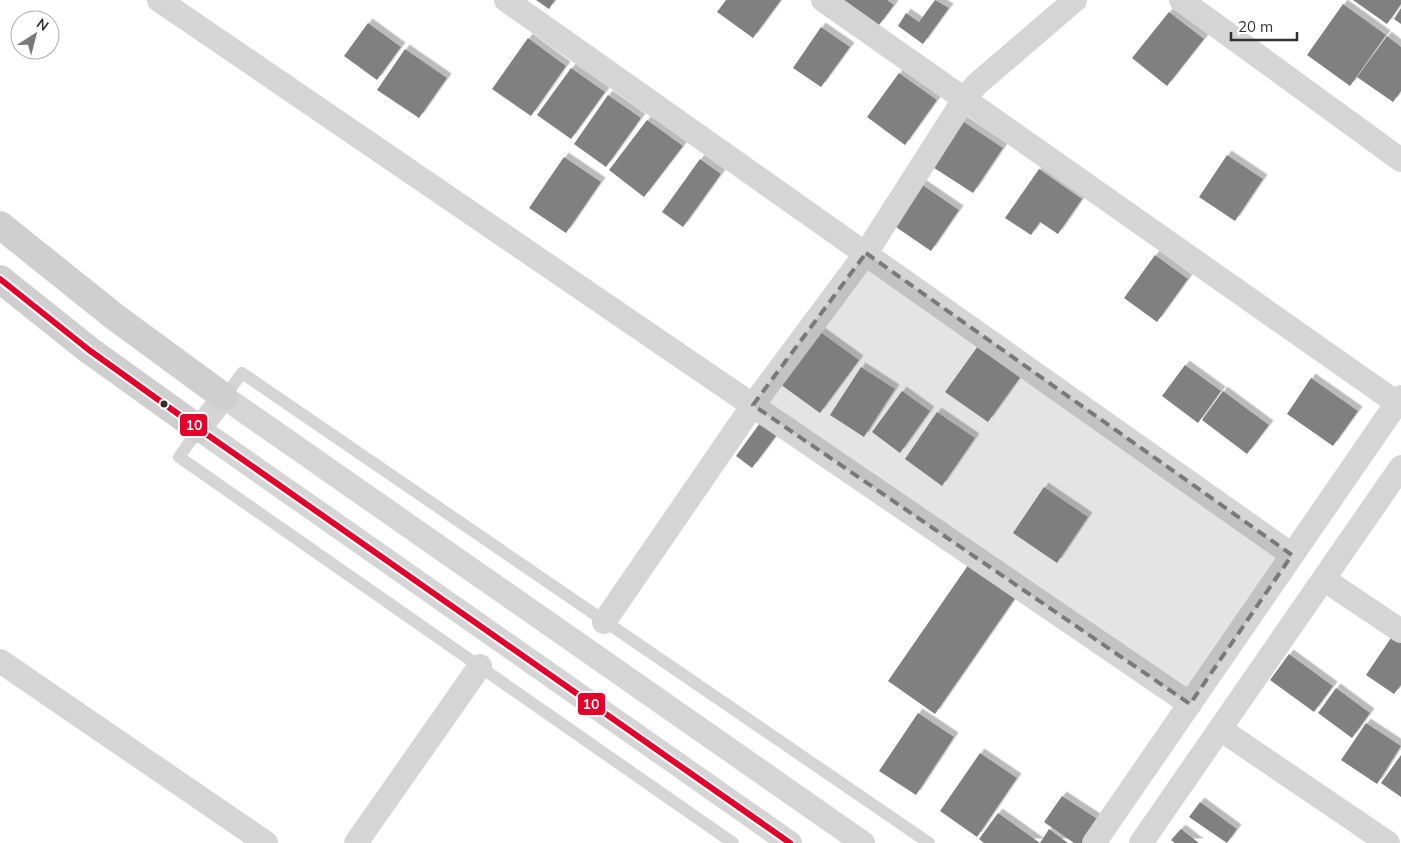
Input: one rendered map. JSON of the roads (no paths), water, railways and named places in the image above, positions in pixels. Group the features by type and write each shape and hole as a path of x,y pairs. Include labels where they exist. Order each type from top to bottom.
{"main road":[{"path":"0,225 115,317 224,397"},
{"path":"0,279 89,350 198,429"}],"street":[{"path":"159,0 1190,704"},
{"path":"506,0 866,252 1292,555"},
{"path":"823,0 1399,400 1094,843"},
{"path":"604,622 753,405 866,252 965,98 977,84 1075,0"},
{"path":"1181,0 1401,160"},
{"path":"790,843 198,429 224,397 863,843"},
{"path":"1141,843 1401,468"},
{"path":"1325,580 1401,631"},
{"path":"0,661 266,843"},
{"path":"356,843 480,666"},
{"path":"1220,729 1388,843"}],"lane":[{"path":"224,397 242,373 929,843"},
{"path":"198,429 179,457 733,843"}]}
